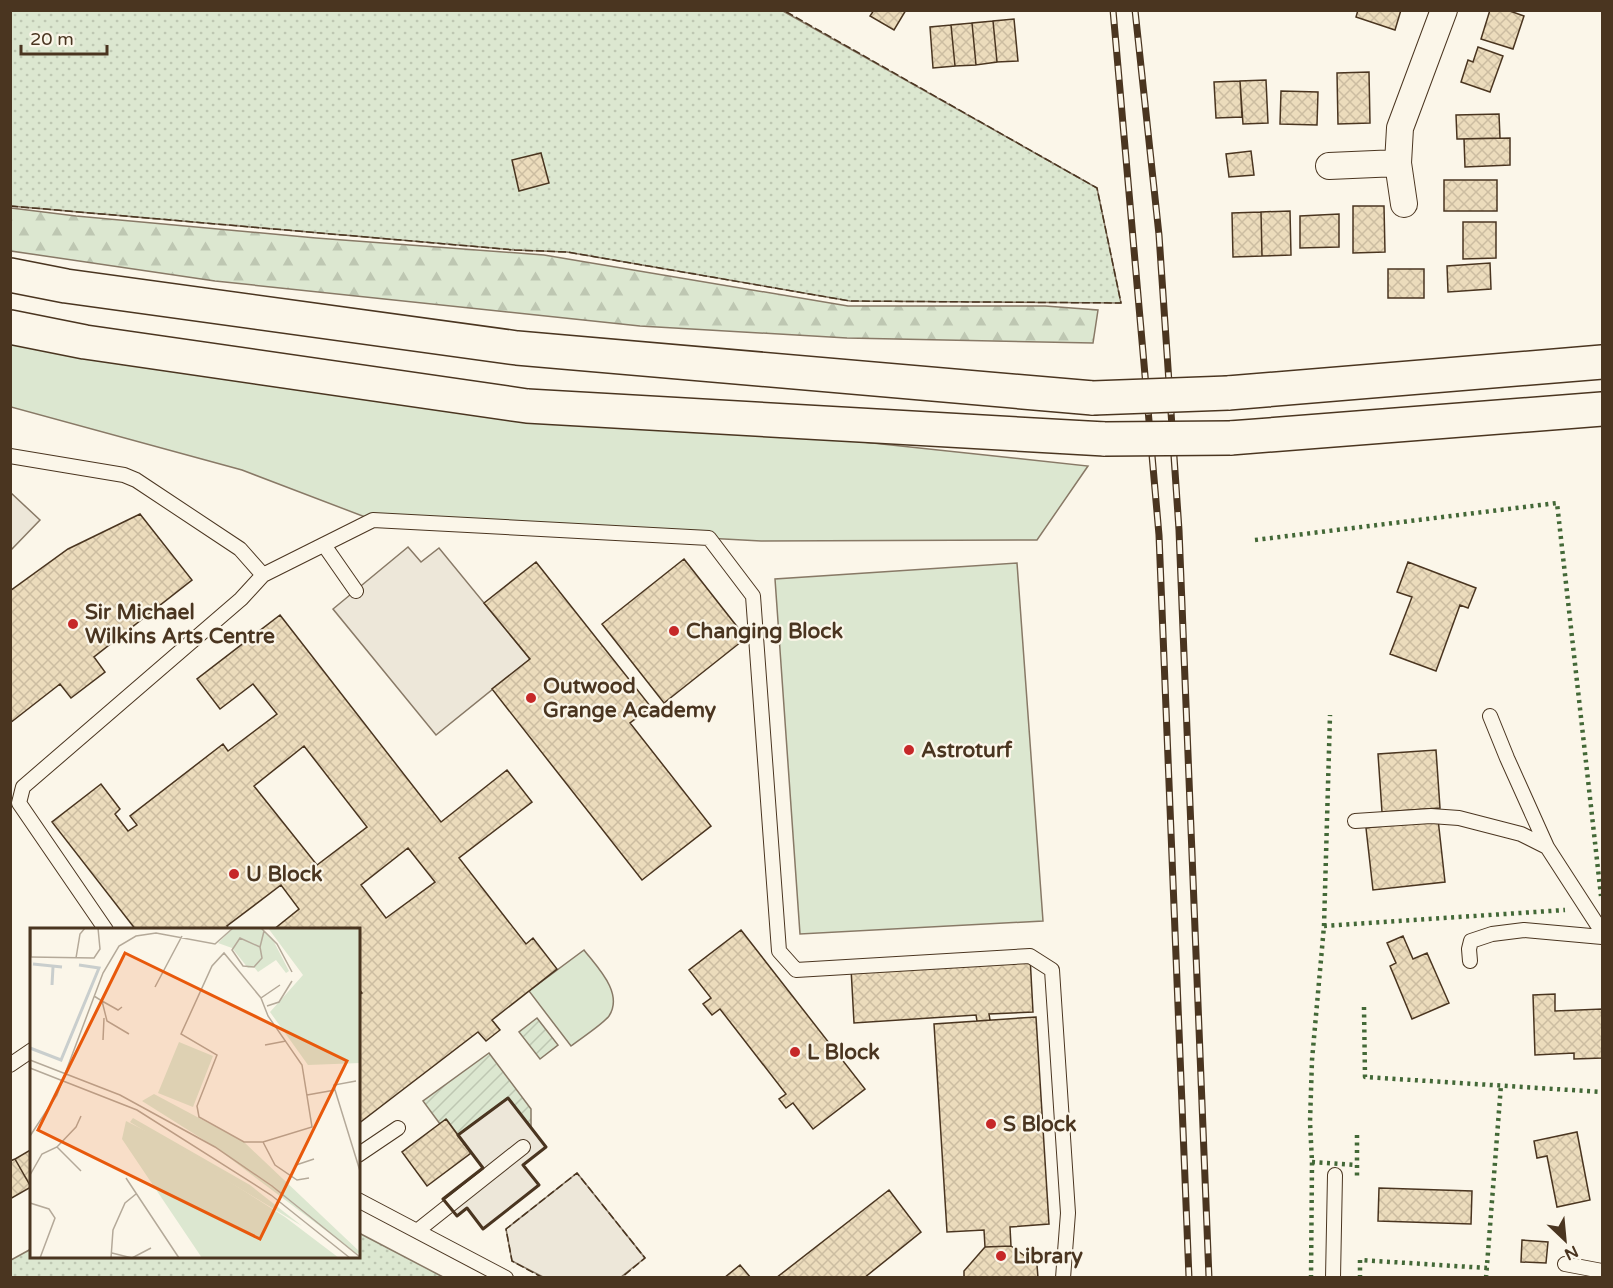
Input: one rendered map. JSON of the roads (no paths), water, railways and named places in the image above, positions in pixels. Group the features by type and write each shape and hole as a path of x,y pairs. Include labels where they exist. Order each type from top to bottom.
{"highway":[{"path":"10,275 66,285 517,348 1093,398 1228,393 1602,362"},
{"path":"10,327 85,342 527,406 1105,439 1230,438 1602,409"}],"street":[{"path":"1404,204 1398,163 1400,128 1444,10"},
{"path":"1329,166 1398,163"}],"lane":[{"path":"10,456 124,475 136,480 240,549 263,575"},
{"path":"105,928 19,803 23,787 241,599 263,575 373,520 709,538 753,596 778,951 796,970 1030,956 1052,970 1068,1213 1063,1278"},
{"path":"324,545 356,591"},
{"path":"1490,716 1506,758 1547,847 1602,932"},
{"path":"1355,821 1431,816 1459,818 1521,834 1547,847"},
{"path":"1470,961 1471,941 1492,934 1524,930 1602,937"},
{"path":"10,1065 30,1051"},
{"path":"360,1154 398,1128"},
{"path":"417,1231 524,1147"},
{"path":"1333,1278 1335,1175"},
{"path":"360,1201 506,1278"},
{"path":"1565,1264 1602,1271"}],"railway":[{"path":"1113,10 1159,535 1189,1278"},
{"path":"1135,10 1159,235 1179,530 1209,1278"}],"place":[{"name":"Sir Michael Wilkins Arts Centre","path":"73,624"},
{"name":"Changing Block","path":"674,631"},
{"name":"Outwood Grange Academy","path":"531,698"},
{"name":"Astroturf","path":"909,750"},
{"name":"U Block","path":"234,874"},
{"name":"L Block","path":"795,1052"},
{"name":"S Block","path":"991,1124"},
{"name":"Library","path":"1001,1256"}]}
